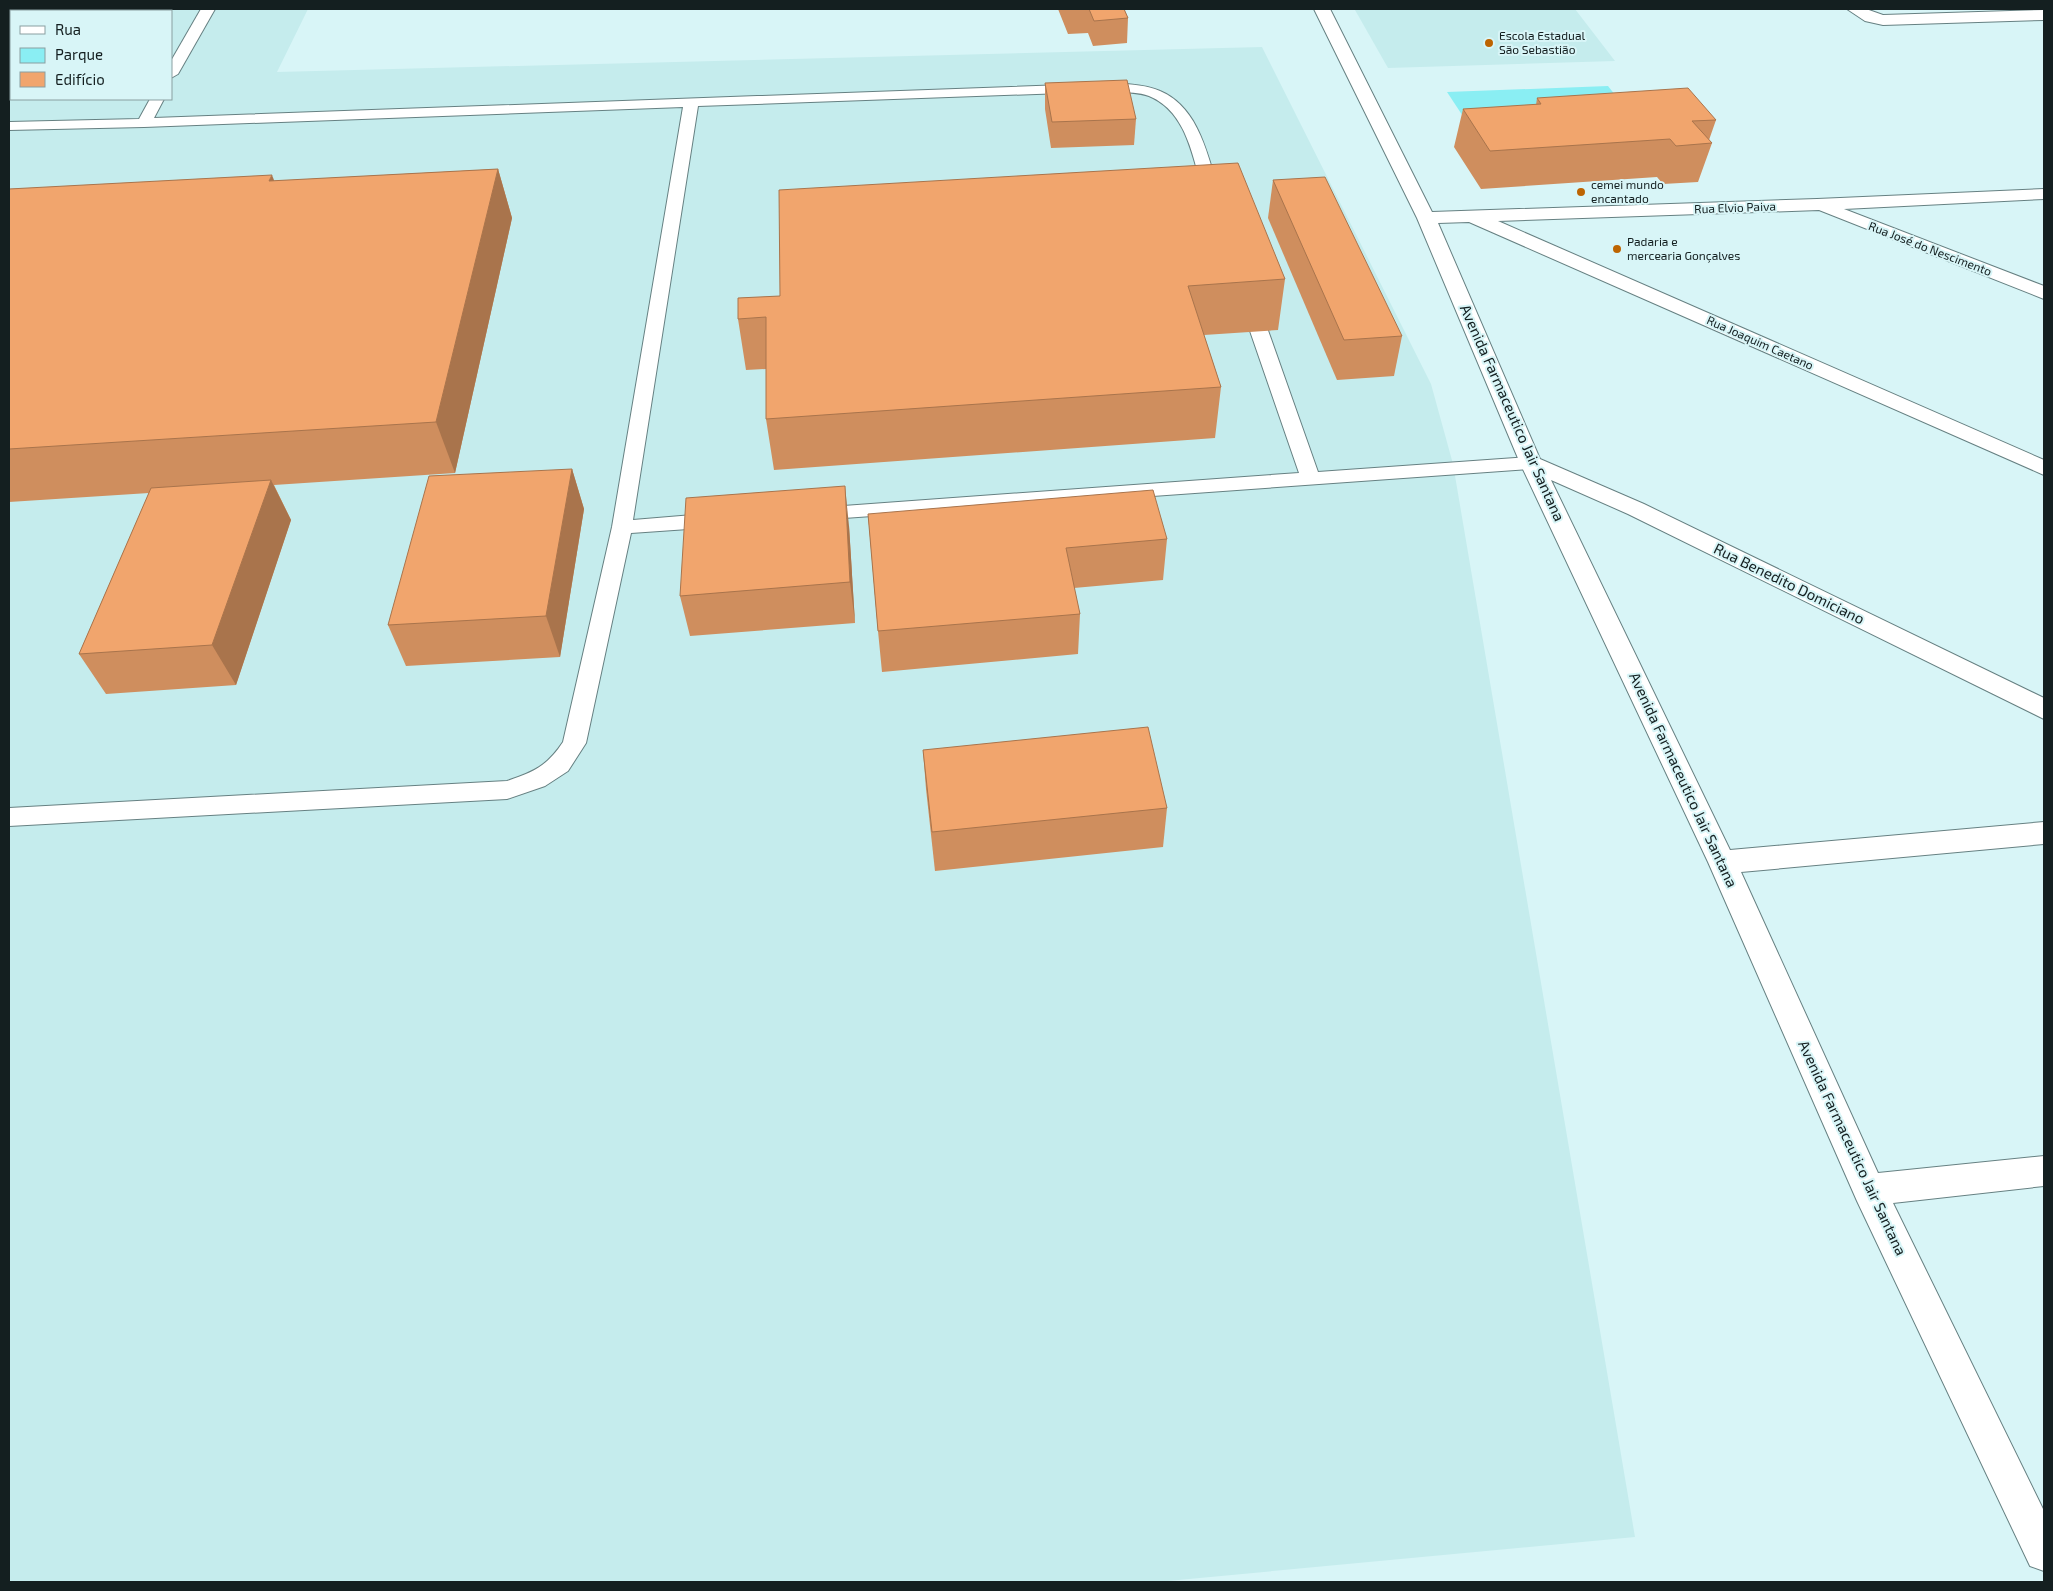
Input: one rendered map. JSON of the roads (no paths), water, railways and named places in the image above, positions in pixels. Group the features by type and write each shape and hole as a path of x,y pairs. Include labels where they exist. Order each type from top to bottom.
{"street":[{"name":"Avenida Farmaceutico Jair Santana","path":"1322,9 1426,218 1531,463 1722,862 1869,1190 2044,1552"},
{"path":"1855,9 1871,18 1883,20 2044,15"},
{"name":"Rua Elvio Paiva","path":"1426,218 1475,218 1816,205 2044,194"},
{"name":"Rua José do Nescimento","path":"1816,205 2044,292"},
{"name":"Rua Joaquim Caetano","path":"1475,218 2044,468"},
{"name":"Rua Benedito Domiciano","path":"1531,463 1644,513 2044,709"},
{"path":"1722,862 2044,833"},
{"path":"1869,1190 2044,1171"}],"lane":[{"path":"172,72 208,9"},
{"path":"9,126 144,123 1118,87 1155,93 1172,103 1186,117 1218,210"},
{"path":"144,123 156,100"},
{"path":"9,817 507,790 537,780 560,765 574,743 622,527 691,102"},
{"path":"1243,285 1310,480"},
{"path":"792,515 1531,463"},
{"path":"622,527 732,520"}],"place":[{"name":"Escola Estadual São Sebastião","path":"1489,43"},
{"name":"cemei mundo encantado","path":"1581,192"},
{"name":"Padaria e mercearia Gonçalves","path":"1617,249"}]}
